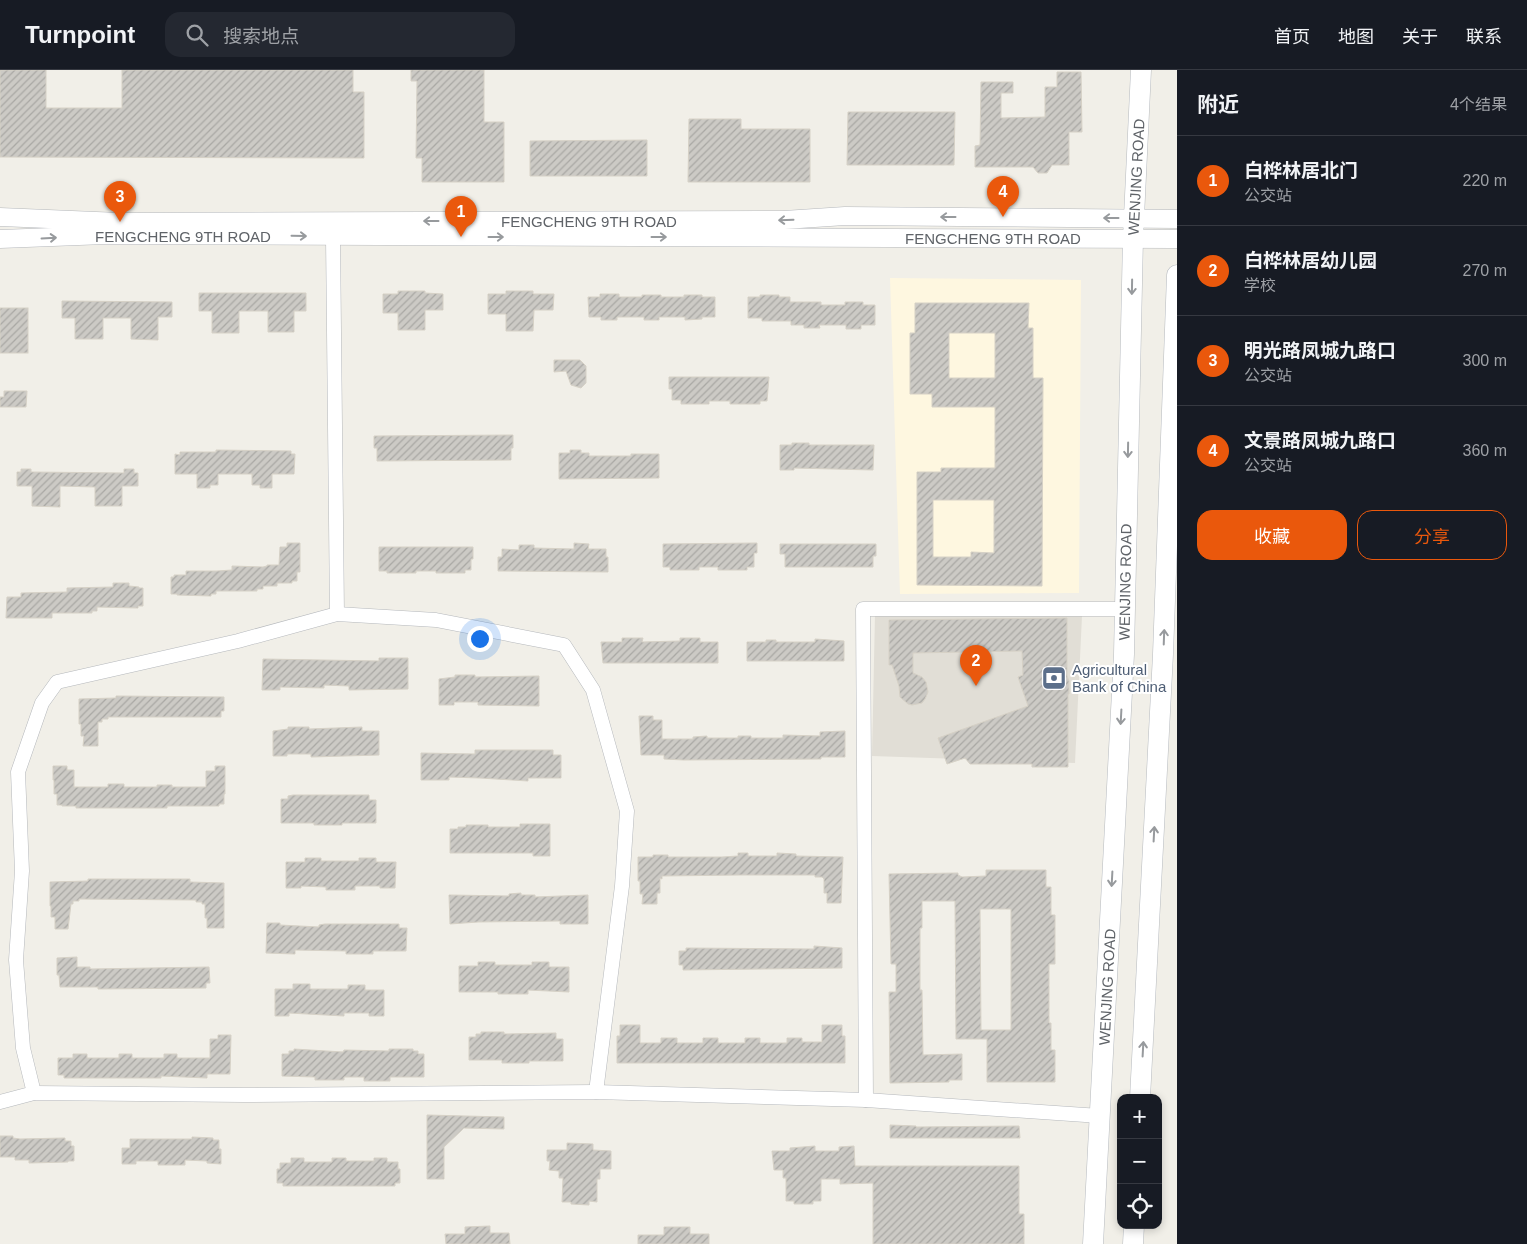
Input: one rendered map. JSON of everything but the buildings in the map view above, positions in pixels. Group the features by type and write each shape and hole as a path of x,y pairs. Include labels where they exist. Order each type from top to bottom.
{"main road":[{"name":"WENJING ROAD","path":"1093,1244 1124,654 1133,238 1141,70"},
{"path":"1140,1094 1163,654 1177,275"},
{"path":"1133,1244 1134,1229"}],"street":[{"name":"FENGCHENG 9TH ROAD","path":"0,217 120,222 784,220 845,216 1177,219"},
{"name":"FENGCHENG 9TH ROAD","path":"0,239 105,235 1177,239"},
{"path":"333,237 337,614"},
{"path":"866,1100 862,609 1125,608"},
{"path":"34,1093 23,1048 16,960 22,871 18,772 42,703 57,682 238,641 337,614 436,620 564,645 593,690 627,811 622,886 596,1092"},
{"path":"0,1102 34,1093 253,1095 596,1092 866,1100 1100,1116"}],"shaded area":[{"path":"890,278 1081,280 1079,593 900,594"},
{"path":"875,614 1082,616 1075,763 872,756"}],"place":[{"name":"文景路凤城九路口","path":"1003,217"},
{"name":"明光路凤城九路口","path":"120,222"},
{"name":"白桦林居北门","path":"461,237"},
{"name":"Agricultural Bank of China","path":"1054,678"},
{"name":"白桦林居幼儿园","path":"976,686"}]}
